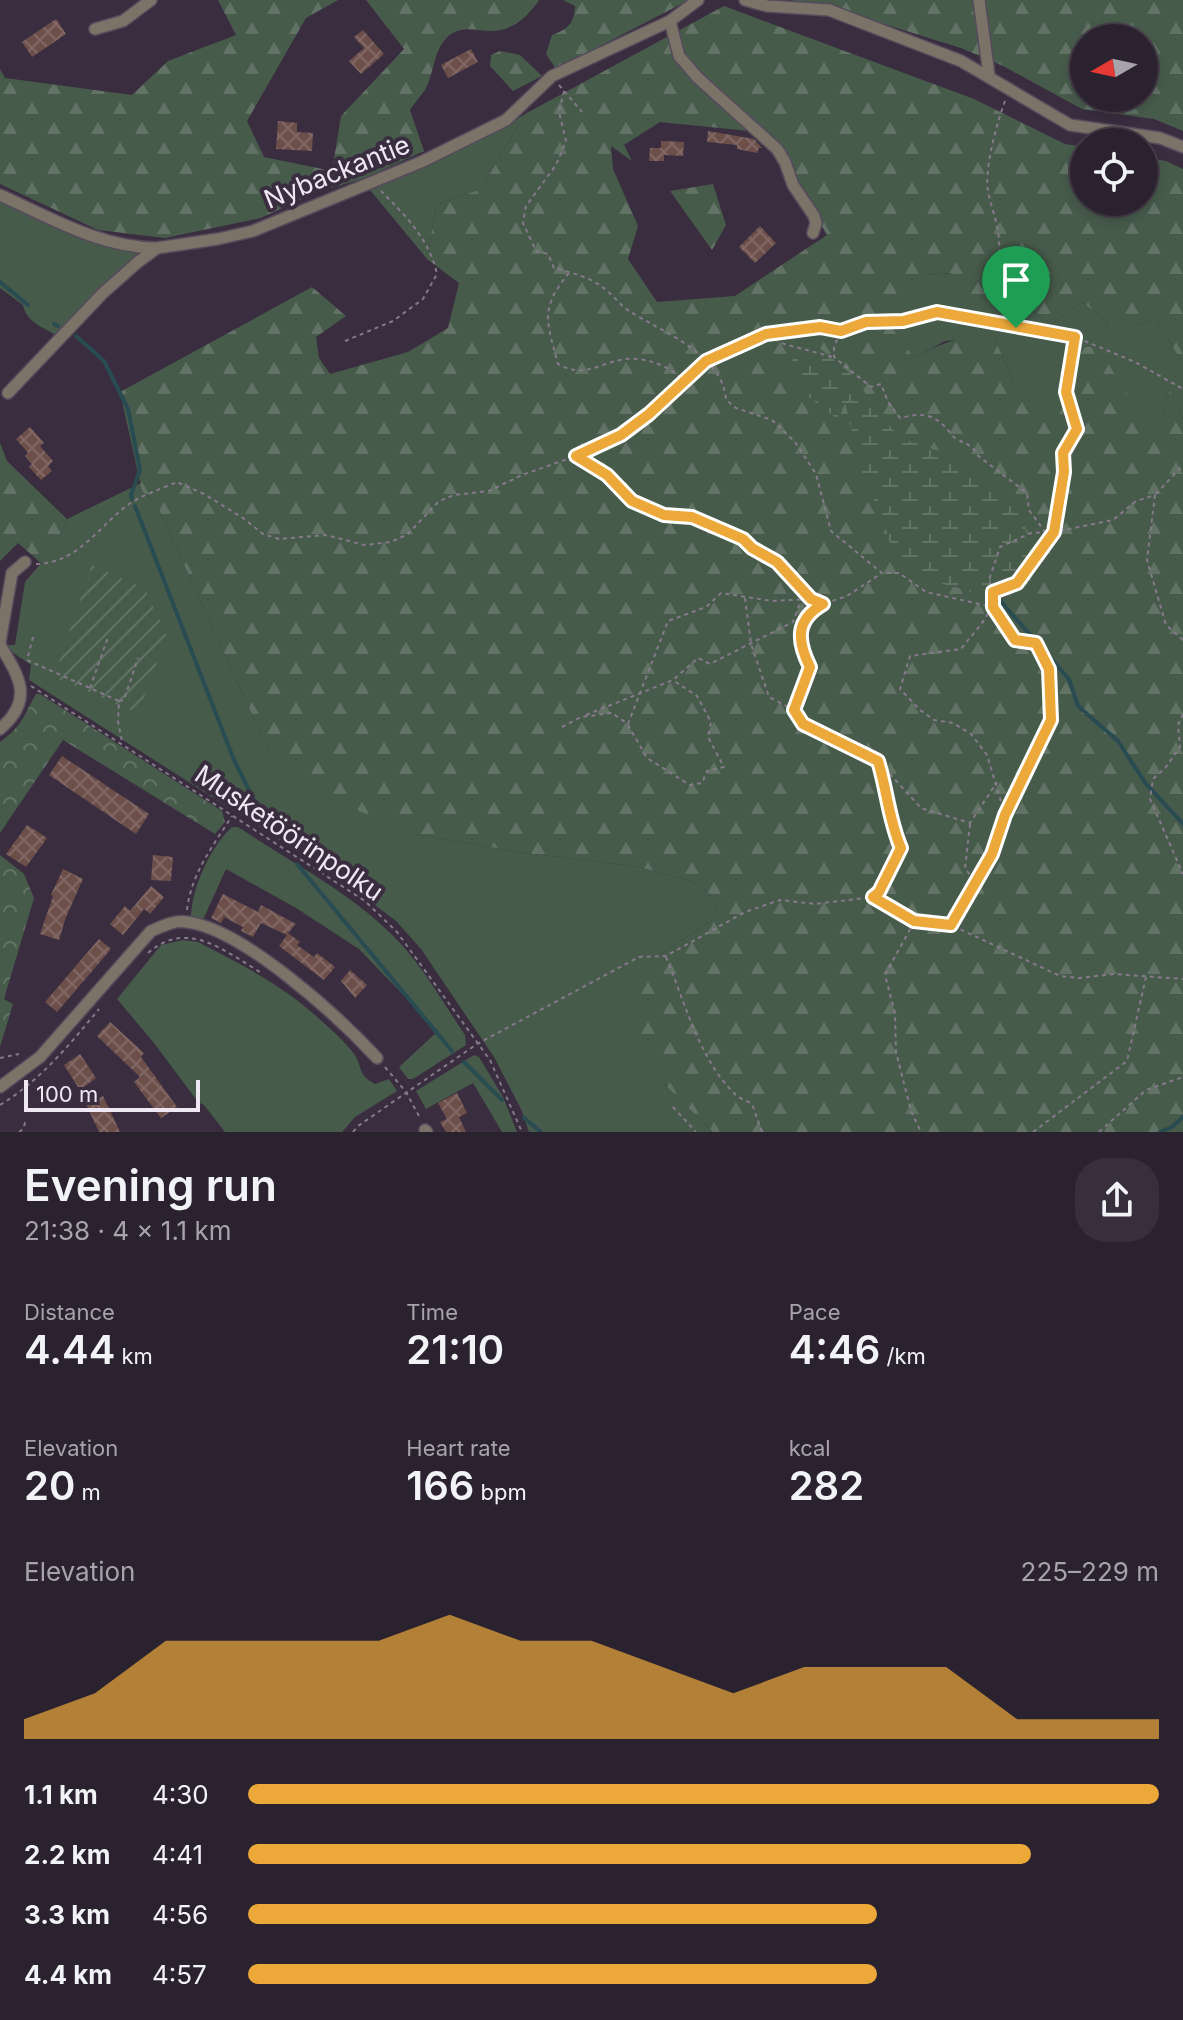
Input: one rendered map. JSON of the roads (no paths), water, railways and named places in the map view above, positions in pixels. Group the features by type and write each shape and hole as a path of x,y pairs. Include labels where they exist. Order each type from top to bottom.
{"street":[{"path":"95,29 123,21 151,0"},
{"name":"Nybackantie","path":"0,195 90,237 130,247 157,248 253,231 498,126 552,76 670,21 698,0"},
{"path":"745,0 767,6 829,10 961,61 1070,125 1146,136 1183,147"},
{"path":"979,0 989,75"},
{"path":"670,21 679,56 698,78 777,149 793,185 814,216 816,223 813,233"},
{"path":"8,393 103,293 157,248"},
{"path":"0,729 15,715 21,691 19,676 0,644 12,573 25,562"},
{"path":"0,1087 40,1057 151,931 169,923 186,921 244,945 345,1023 377,1058"}],"waterway":[{"path":"0,282 28,305"},
{"path":"54,324 58,326"},
{"path":"76,336 104,361 128,409 140,470 132,499"},
{"path":"135,506 234,760 267,826 276,837"},
{"path":"996,596 1069,679 1078,706 1118,741 1146,784 1183,824"},
{"path":"297,864 452,1051"},
{"path":"464,1062 502,1100"},
{"path":"1160,1132 1183,1117"},
{"path":"524,1118 541,1132"}]}
